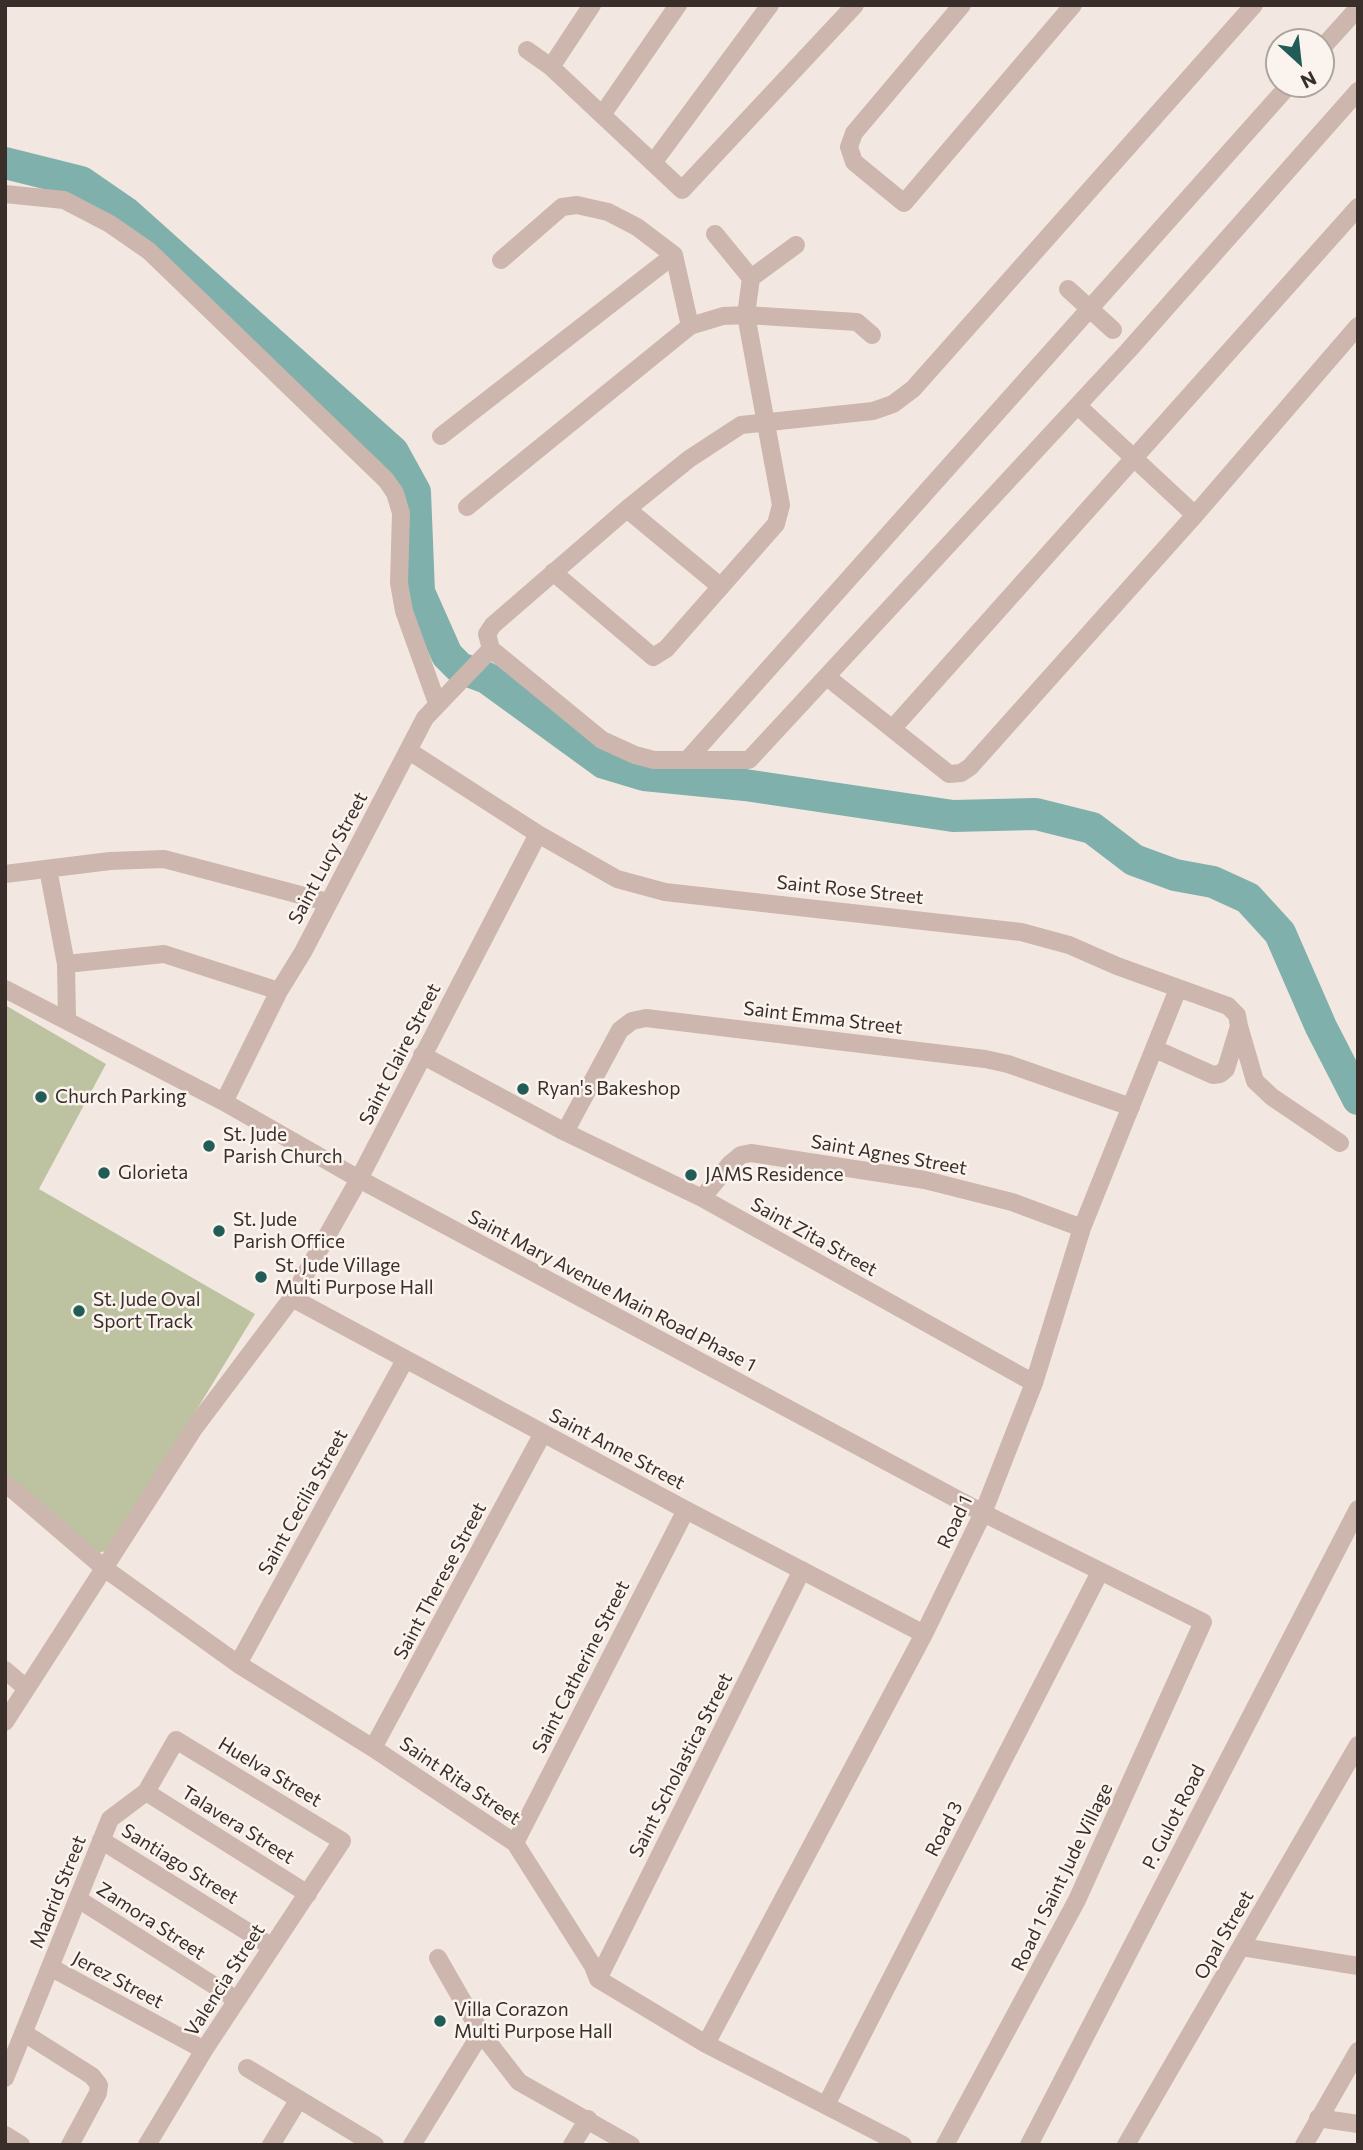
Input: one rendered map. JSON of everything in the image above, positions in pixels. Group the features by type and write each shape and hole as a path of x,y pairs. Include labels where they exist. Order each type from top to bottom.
{"street":[{"path":"551,67 592,5"},
{"path":"602,115 678,5"},
{"path":"653,163 770,5"},
{"path":"527,50 551,67 682,190 855,5"},
{"path":"962,5 854,133 849,147 854,162 904,202 1073,5"},
{"path":"1254,5 913,389 893,404 873,411 766,420 741,425 689,459 493,625 487,634 491,649 602,740 654,760 749,760 1078,406 1358,91"},
{"path":"1335,33 1358,8"},
{"path":"688,759 1277,98"},
{"path":"5,194 64,200 110,224 149,251 386,480 401,513 399,583 404,611 437,703"},
{"path":"501,260 562,207 577,205 608,212 637,227 674,254 690,326"},
{"path":"893,728 1358,207"},
{"path":"715,234 751,278"},
{"path":"553,572 653,657 666,649 776,524 781,505 746,315 751,278 796,245"},
{"path":"441,436 674,254"},
{"path":"1068,289 1113,330"},
{"path":"467,507 690,326 723,316 746,315 857,322 872,335"},
{"path":"827,677 949,774 961,773 970,767 1195,515 1358,326"},
{"path":"1078,406 1195,515"},
{"path":"627,509 721,587"},
{"name":"Saint Lucy Street","path":"224,1102 279,991 303,952 425,718 437,703 476,668 491,649"},
{"name":"Saint Rose Street","path":"409,751 538,834 617,879 665,892 1021,932 1069,945 1228,1006 1237,1015 1239,1026"},
{"name":"Saint Claire Street","path":"5,1722 195,1427 292,1298 359,1179 538,834"},
{"path":"5,874 110,861 164,859 327,902"},
{"path":"48,869 66,964 67,1018"},
{"path":"66,964 146,953 164,954 279,991"},
{"name":"Saint Mary Avenue Main Road Phase 1","path":"5,989 67,1018 224,1102 359,1179 983,1513 1203,1622"},
{"name":"Road 1","path":"706,2044 923,1634 983,1513 1034,1384 1082,1228 1178,989"},
{"name":"Saint Emma Street","path":"565,1132 620,1030 632,1021 646,1018 985,1059 1131,1107"},
{"path":"1155,1049 1213,1075 1226,1069 1239,1026"},
{"path":"1239,1026 1255,1081 1272,1097 1340,1143"},
{"name":"Saint Zita Street","path":"422,1055 565,1132 702,1198 1034,1384"},
{"name":"Saint Agnes Street","path":"702,1198 730,1164 740,1155 751,1153 925,1180 1012,1202 1082,1228"},
{"name":"Saint Anne Street","path":"292,1298 923,1634"},
{"name":"Saint Cecilia Street","path":"238,1664 405,1360"},
{"name":"Saint Therese Street","path":"373,1748 543,1433"},
{"name":"Saint Rita Street","path":"5,1483 104,1568 238,1664 373,1748 514,1843 593,1966 598,1979"},
{"name":"P. Gulot Road","path":"1029,2145 1358,1509"},
{"name":"Saint Catherine Street","path":"514,1843 686,1510"},
{"name":"Saint Scholastica Street","path":"598,1979 802,1570"},
{"name":"Road 3","path":"826,2105 1100,1573"},
{"name":"Road 1 Saint Jude Village","path":"945,2145 1077,1900 1203,1622"},
{"path":"5,1670 26,1688"},
{"name":"Madrid Street","path":"5,2078 110,1819 146,1792 176,1740"},
{"name":"Huelva Street","path":"176,1740 342,1841"},
{"name":"Opal Street","path":"1126,2145 1358,1745"},
{"name":"Talavera Street","path":"146,1792 308,1894"},
{"name":"Santiago Street","path":"101,1840 272,1947"},
{"name":"Valencia Street","path":"147,2145 236,2000 342,1841"},
{"name":"Zamora Street","path":"78,1899 236,2000"},
{"path":"1242,1947 1358,1966"},
{"path":"438,1958 481,2033 526,2088 588,2119 631,2145"},
{"name":"Jerez Street","path":"50,1967 204,2050"},
{"path":"598,1979 706,2044 903,2145"},
{"path":"24,2033 92,2076 99,2085 98,2093 70,2145"},
{"path":"412,2145 481,2033"},
{"path":"1304,2145 1358,2051"},
{"path":"247,2067 375,2145"},
{"path":"271,2145 299,2099"},
{"path":"1318,2118 1358,2124"},
{"path":"572,2145 588,2119"},
{"path":"5,2136 21,2145"}],"green space":[{"path":"5,1005 106,1064 39,1189 255,1314 112,1549 95,1554 5,1476"}],"waterway":[{"path":"5,163 81,182 126,213 393,452 415,492 419,592 447,655 460,668 487,678 604,763 644,775 745,785 953,816 1036,814 1092,828 1134,860 1175,875 1213,882 1248,898 1280,933 1321,1027 1358,1099"}],"place":[{"name":"Ryan's Bakeshop","path":"523,1089"},
{"name":"Church Parking","path":"41,1097"},
{"name":"St. Jude Parish Church","path":"209,1146"},
{"name":"Glorieta","path":"104,1173"},
{"name":"JAMS Residence","path":"691,1175"},
{"name":"St. Jude Parish Office","path":"219,1231"},
{"name":"St. Jude Village Multi Purpose Hall","path":"261,1277"},
{"name":"St. Jude Oval Sport Track","path":"79,1311"},
{"name":"Villa Corazon Multi Purpose Hall","path":"440,2021"}]}
